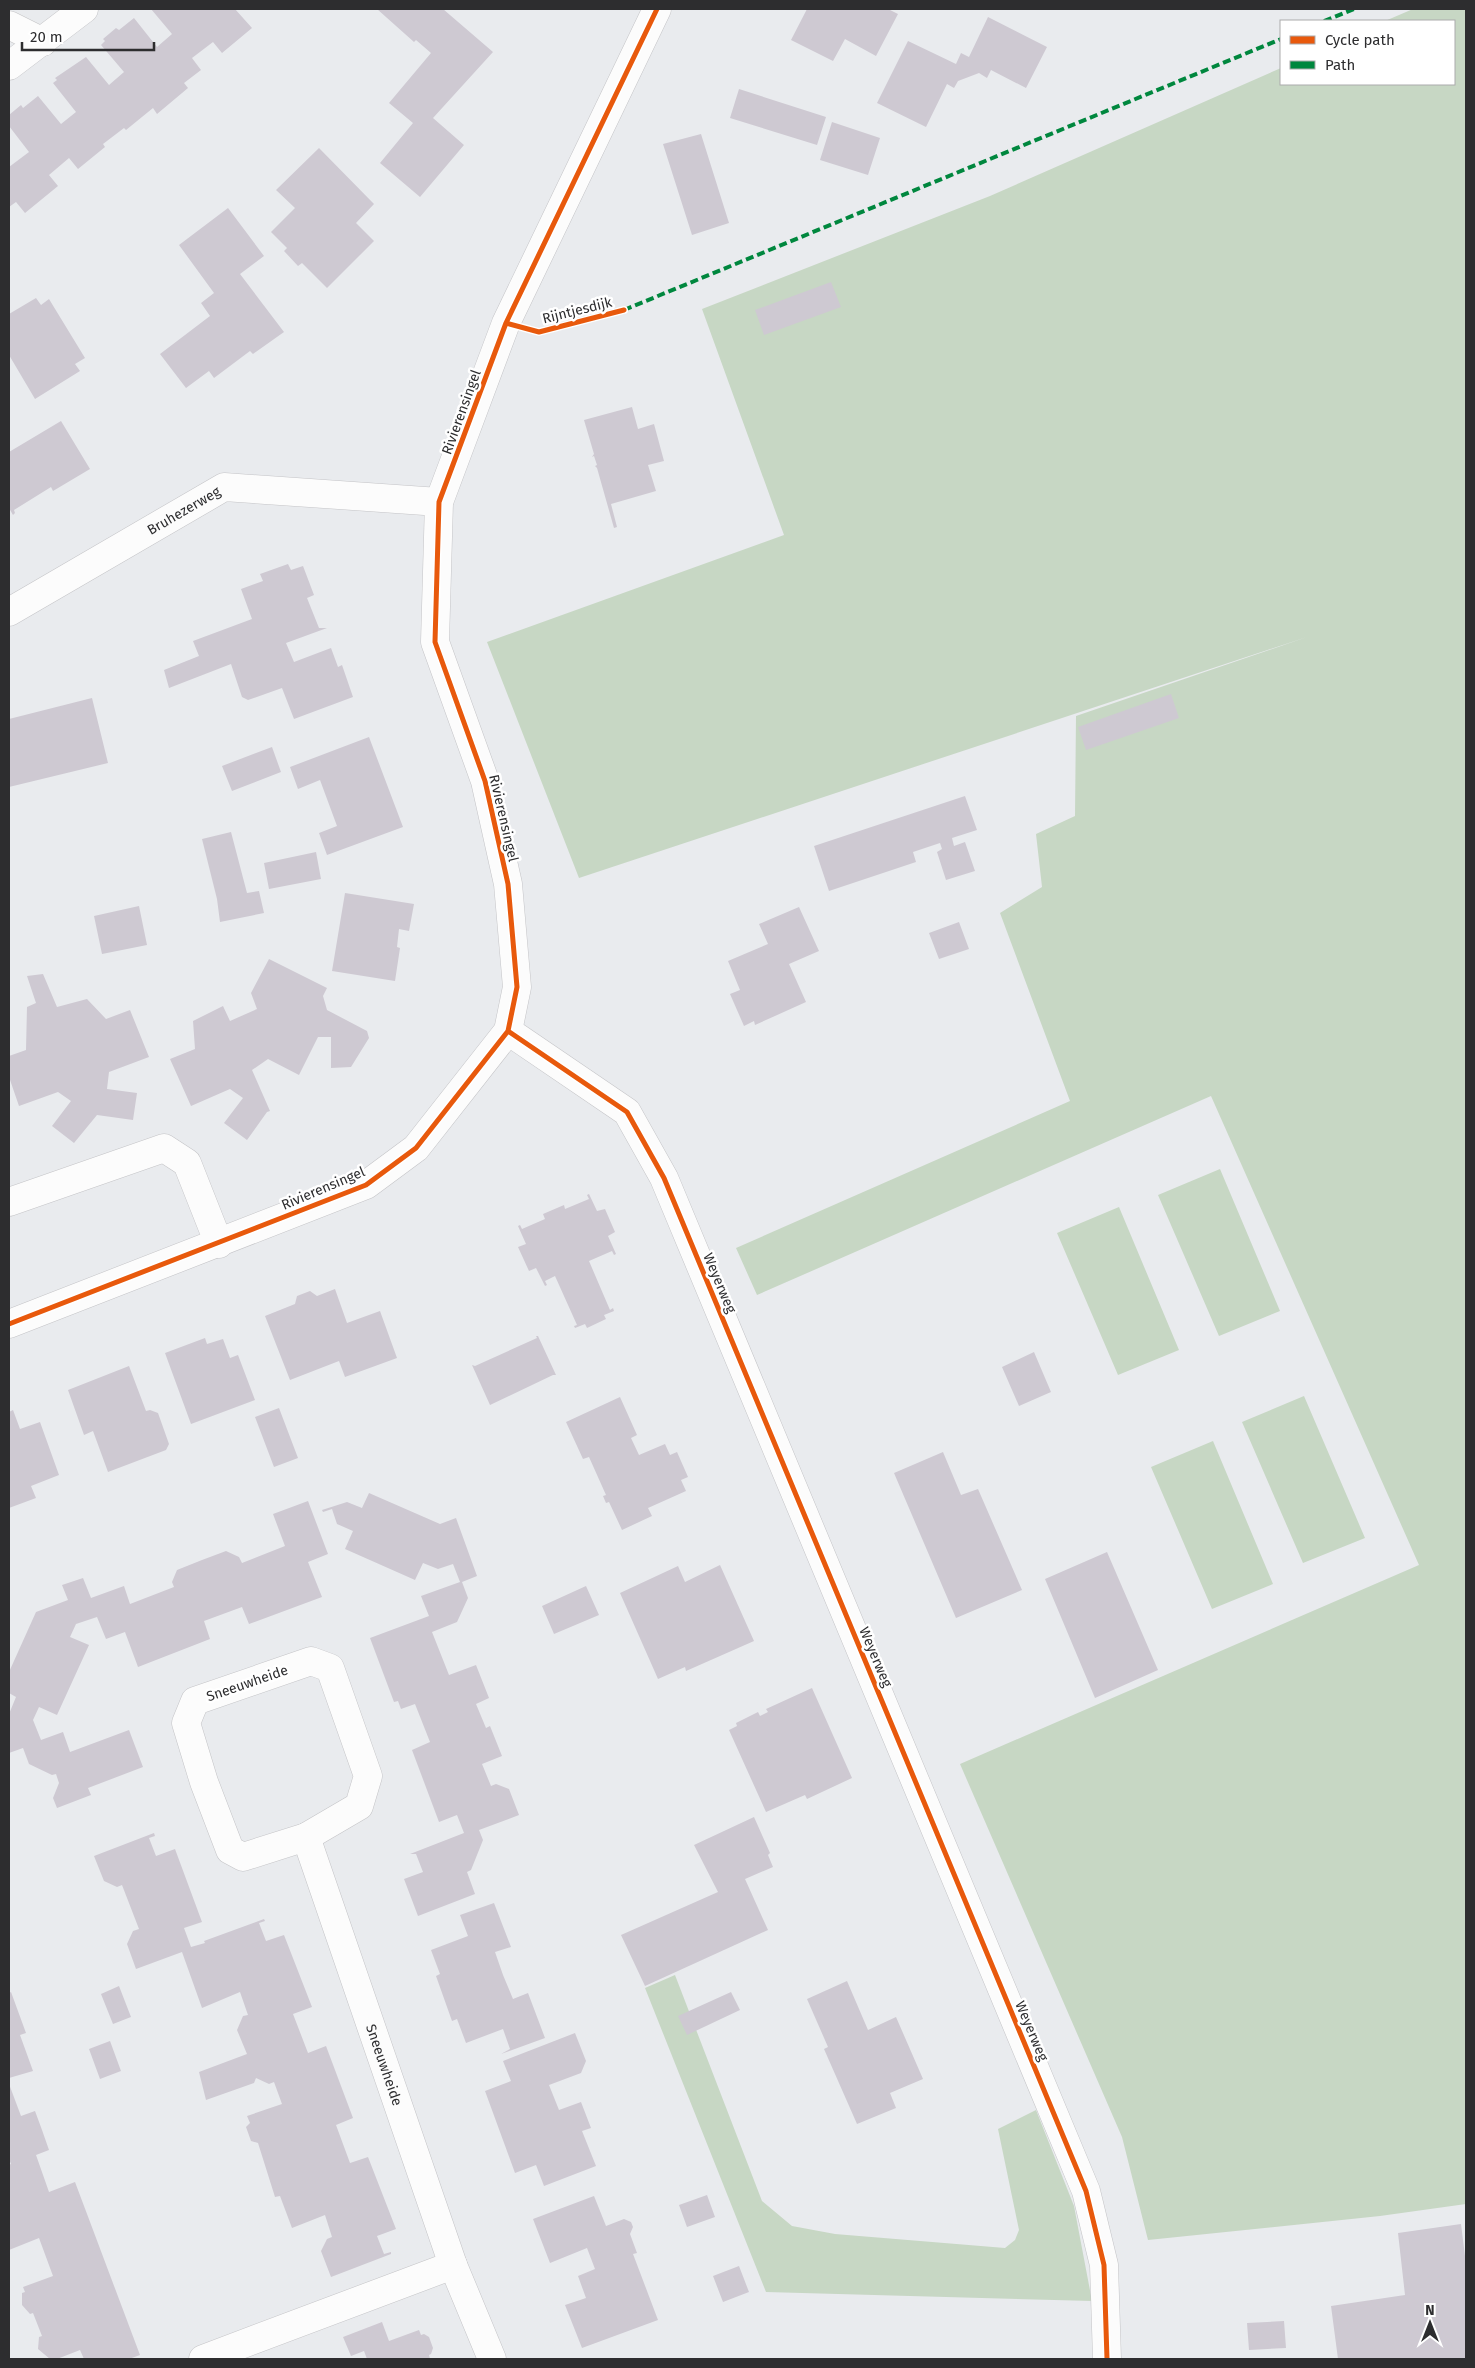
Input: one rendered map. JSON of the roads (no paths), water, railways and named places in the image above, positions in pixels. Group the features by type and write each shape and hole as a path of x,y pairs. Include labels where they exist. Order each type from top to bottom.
{"street":[{"path":"9,66 84,9"},
{"name":"Rivierensingel","path":"9,1324 219,1244 366,1185 416,1148 508,1031 517,987 508,884 485,781 435,642 439,502 506,323 657,9"},
{"path":"9,25 43,42"},
{"name":"Bruhezerweg","path":"9,612 224,487 439,502"},
{"name":"Weyerweg","path":"508,1031 627,1112 664,1178 1086,2191 1104,2265 1107,2359"},
{"path":"9,1202 164,1148 187,1163 219,1244"},
{"name":"Sneeuwheide","path":"311,1661 330,1668 368,1776 359,1806 306,1837 243,1857 230,1850 204,1782 186,1723 195,1701 311,1661"},
{"name":"Sneeuwheide","path":"306,1837 453,2265 492,2359"},
{"path":"203,2359 453,2265"}]}
